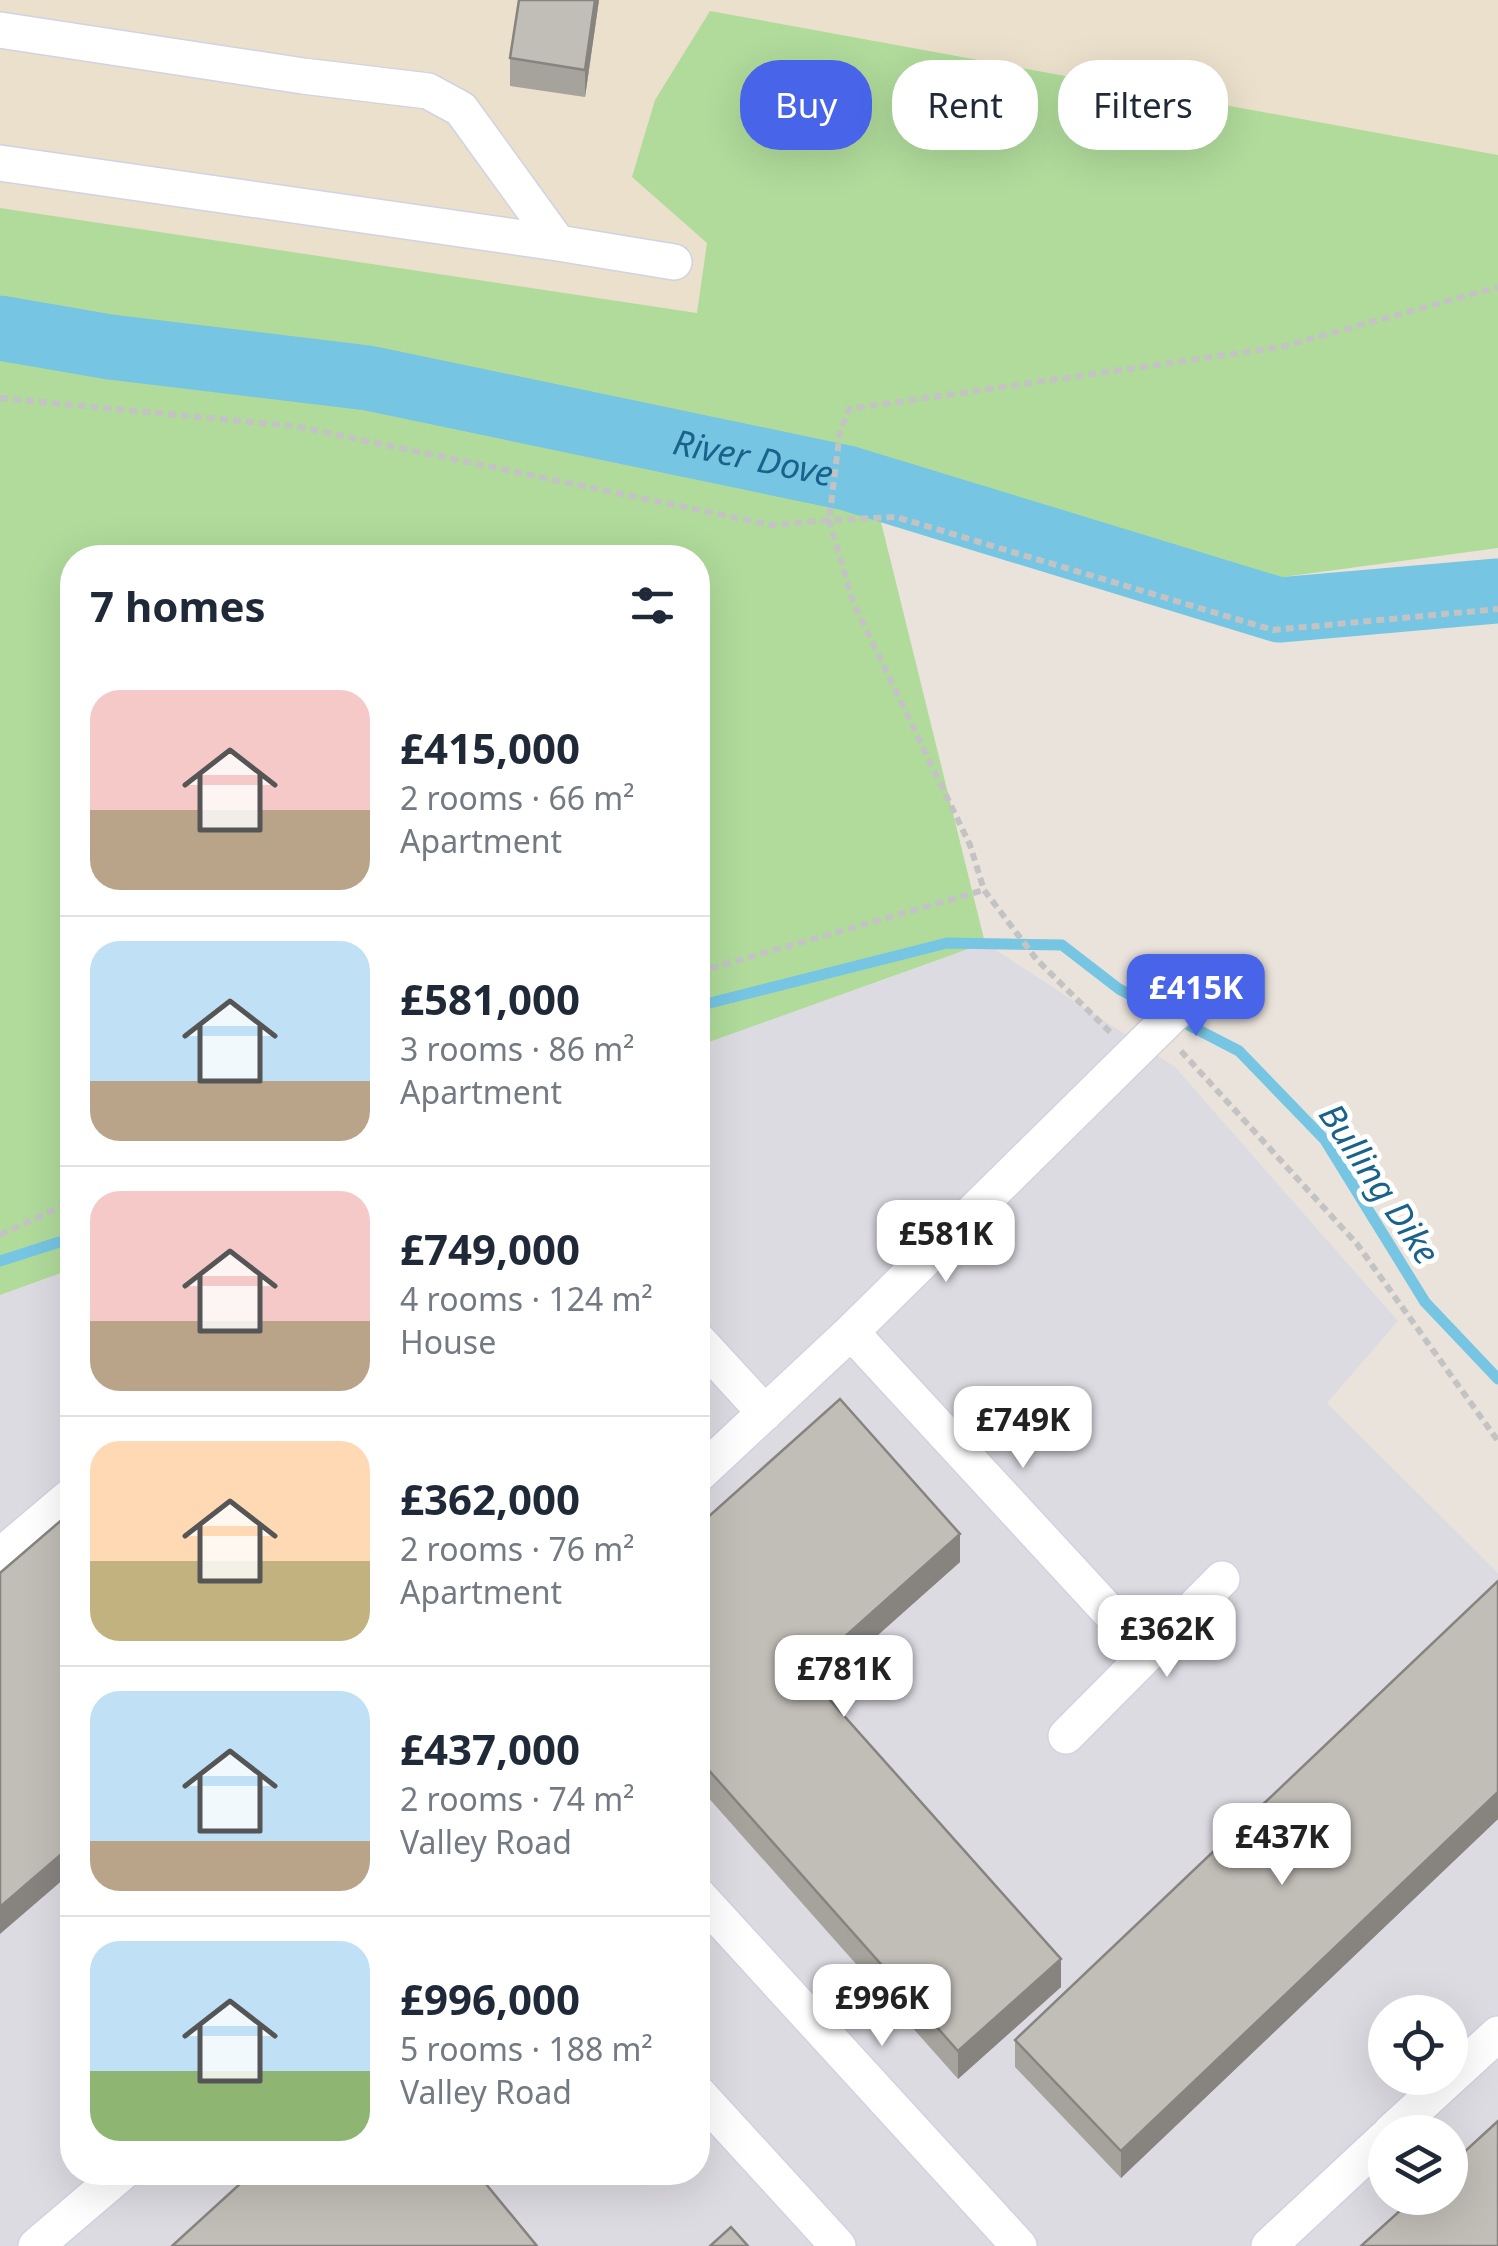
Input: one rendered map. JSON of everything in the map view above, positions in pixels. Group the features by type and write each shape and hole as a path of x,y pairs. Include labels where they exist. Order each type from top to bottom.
{"street":[{"path":"0,30 428,91 461,109 558,242"},
{"path":"0,163 674,262"},
{"path":"710,1464 851,1332 1202,986"},
{"path":"851,1332 1148,1654"},
{"path":"710,1353 765,1412"},
{"path":"0,1556 60,1505"},
{"path":"1066,1736 1222,1579"},
{"path":"710,1909 1019,2246"},
{"path":"1410,2115 1498,2034"},
{"path":"710,2106 838,2246"},
{"path":"1269,2246 1368,2154"},
{"path":"36,2246 108,2185"}],"path":[{"path":"1498,287 1281,348 849,409 840,432 829,520 854,602 970,845 984,890 1037,960 1140,1049 1183,1051 1357,1244 1498,1441"},
{"path":"0,398 294,426 770,524 896,517 1273,630 1498,609"},
{"path":"710,969 984,890"},
{"path":"0,1236 60,1207"}],"shaded area":[{"path":"0,0 1498,0 1498,272 744,320 0,208"},
{"path":"985,943 1175,1067 1398,1321 1327,1403 1498,1573 1498,2246 0,2246 0,1295 60,1273 60,2185 710,2185 710,1042"}],"green space":[{"path":"710,11 978,60 892,60 892,150 1038,150 1038,71 1058,75 1058,150 1228,150 1228,106 1498,155 1498,548 1261,580 860,453 882,526 985,943 710,1042 710,545 60,545 60,1273 0,1295 0,208 697,313 707,243 632,177 655,100"}],"building":[{"path":"519,0 595,0 585,70 510,58"},
{"path":"840,1399 960,1534 805,1672 1061,1959 958,2051 710,1772 710,1515"},
{"path":"60,1521 60,1855 0,1907 0,1573"},
{"path":"1498,1581 1498,1792 1121,2151 1015,2040"},
{"path":"1498,2121 1498,2246 1361,2246 1395,2215 1468,2215 1468,2148"},
{"path":"239,2185 487,2185 537,2246 172,2246"},
{"path":"731,2227 748,2246 710,2246"}],"waterway":[{"name":"River Dove","path":"0,328 110,347 368,378 847,478 1279,610 1498,591"},
{"name":"Bulling Dike","path":"710,1003 947,943 1062,945 1119,989 1239,1051 1325,1140 1425,1302 1498,1379"},
{"name":"Bulling Dike","path":"0,1261 60,1242"}]}
